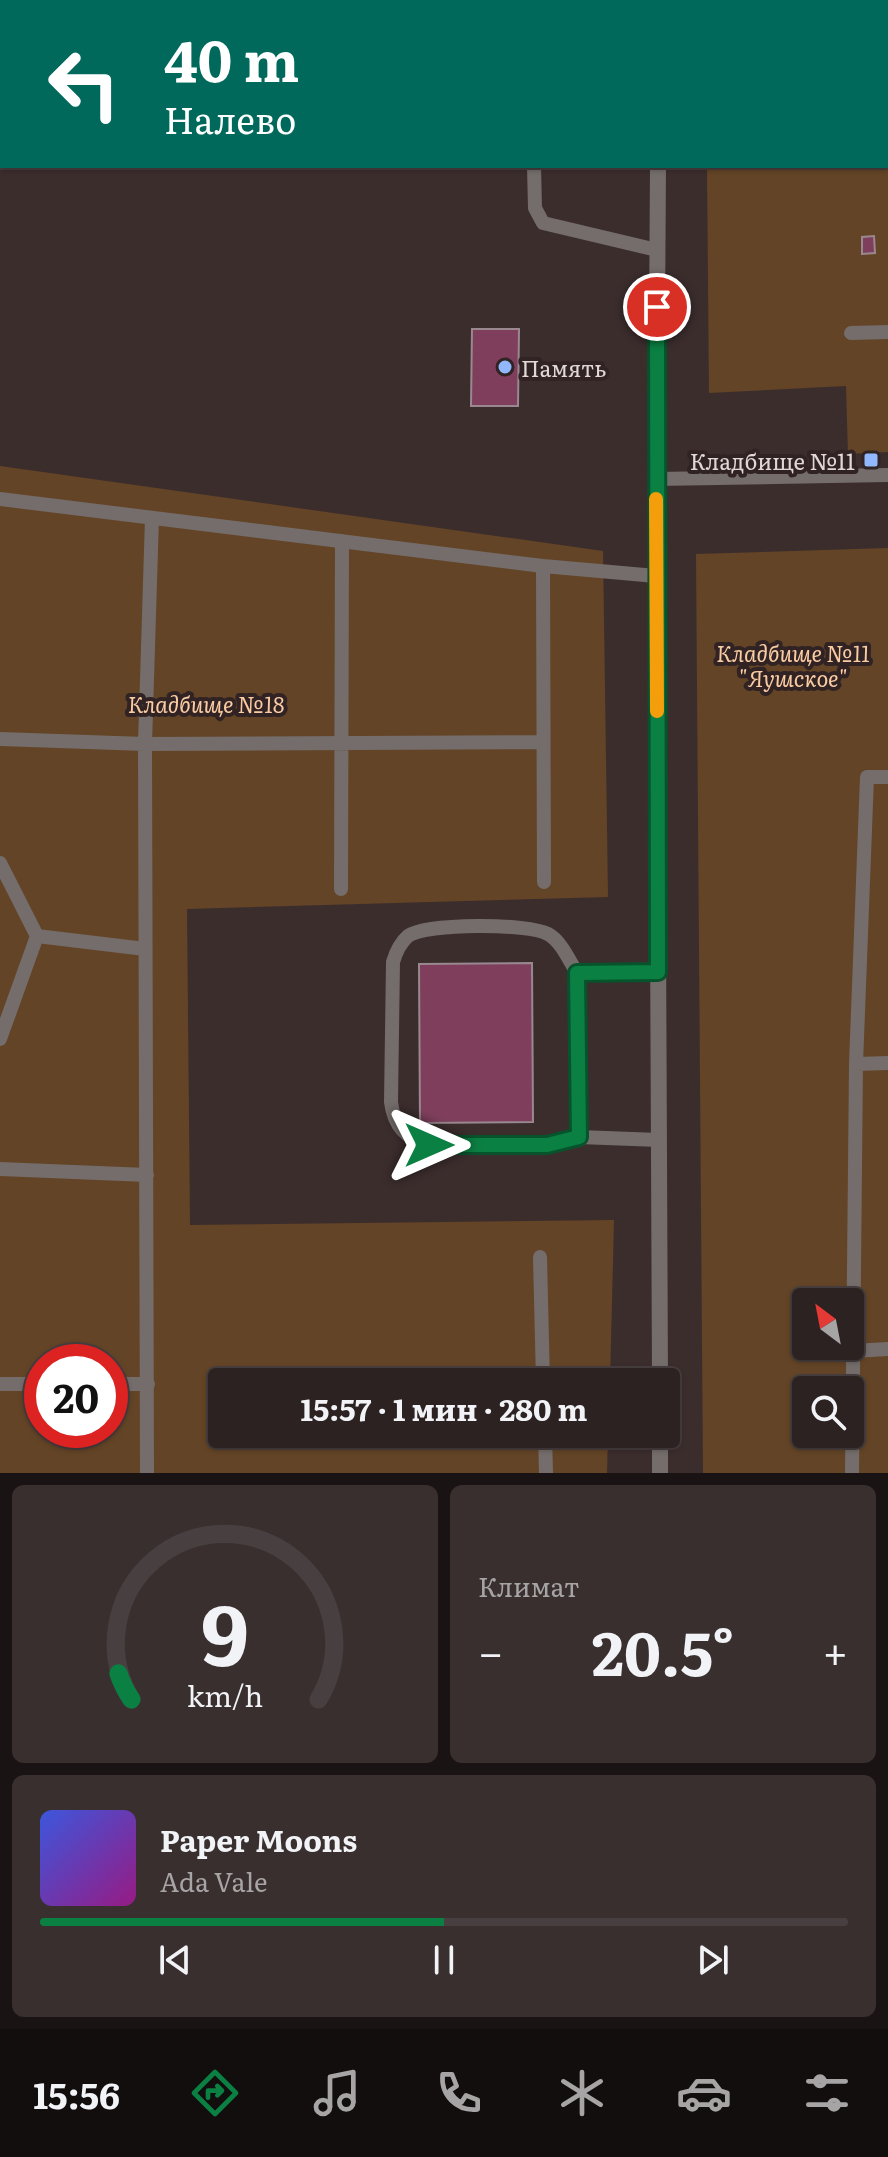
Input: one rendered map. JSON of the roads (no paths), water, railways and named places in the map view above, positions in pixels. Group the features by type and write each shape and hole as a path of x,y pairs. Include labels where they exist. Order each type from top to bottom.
{"street":[{"path":"658,168 656,576 660,1368"},
{"path":"660,1448 660,1473"}],"lane":[{"path":"534,168 535,208 543,223 657,250"},
{"path":"851,333 888,332"},
{"path":"656,479 888,475"},
{"path":"0,499 543,566 656,576"},
{"path":"147,1473 145,744 152,518"},
{"path":"341,889 342,541"},
{"path":"543,566 544,882"},
{"path":"0,739 145,744 542,742"},
{"path":"854,1288 856,1064 867,777 888,777"},
{"path":"0,863 37,936 0,1039"},
{"path":"579,1137 577,973 555,940 544,932 532,929 440,926 423,929 408,937 397,949 393,962 391,1102 398,1127 411,1140 429,1145 547,1145 579,1137 659,1140"},
{"path":"37,936 145,949"},
{"path":"577,973 658,972"},
{"path":"856,1064 888,1063"},
{"path":"0,1169 147,1175"},
{"path":"540,1257 543,1368"},
{"path":"864,1350 888,1349"},
{"path":"852,1473 853,1360"},
{"path":"0,1384 24,1384"},
{"path":"128,1384 148,1384"},
{"path":"545,1448 546,1473"}],"place":[{"name":"Память","path":"505,367"},
{"name":"Кладбище №11","path":"871,460"}],"park label":[{"name":"Кладбище №11 \"Яушское\"","path":"793,664"},
{"name":"Кладбище №18","path":"206,703"}]}
